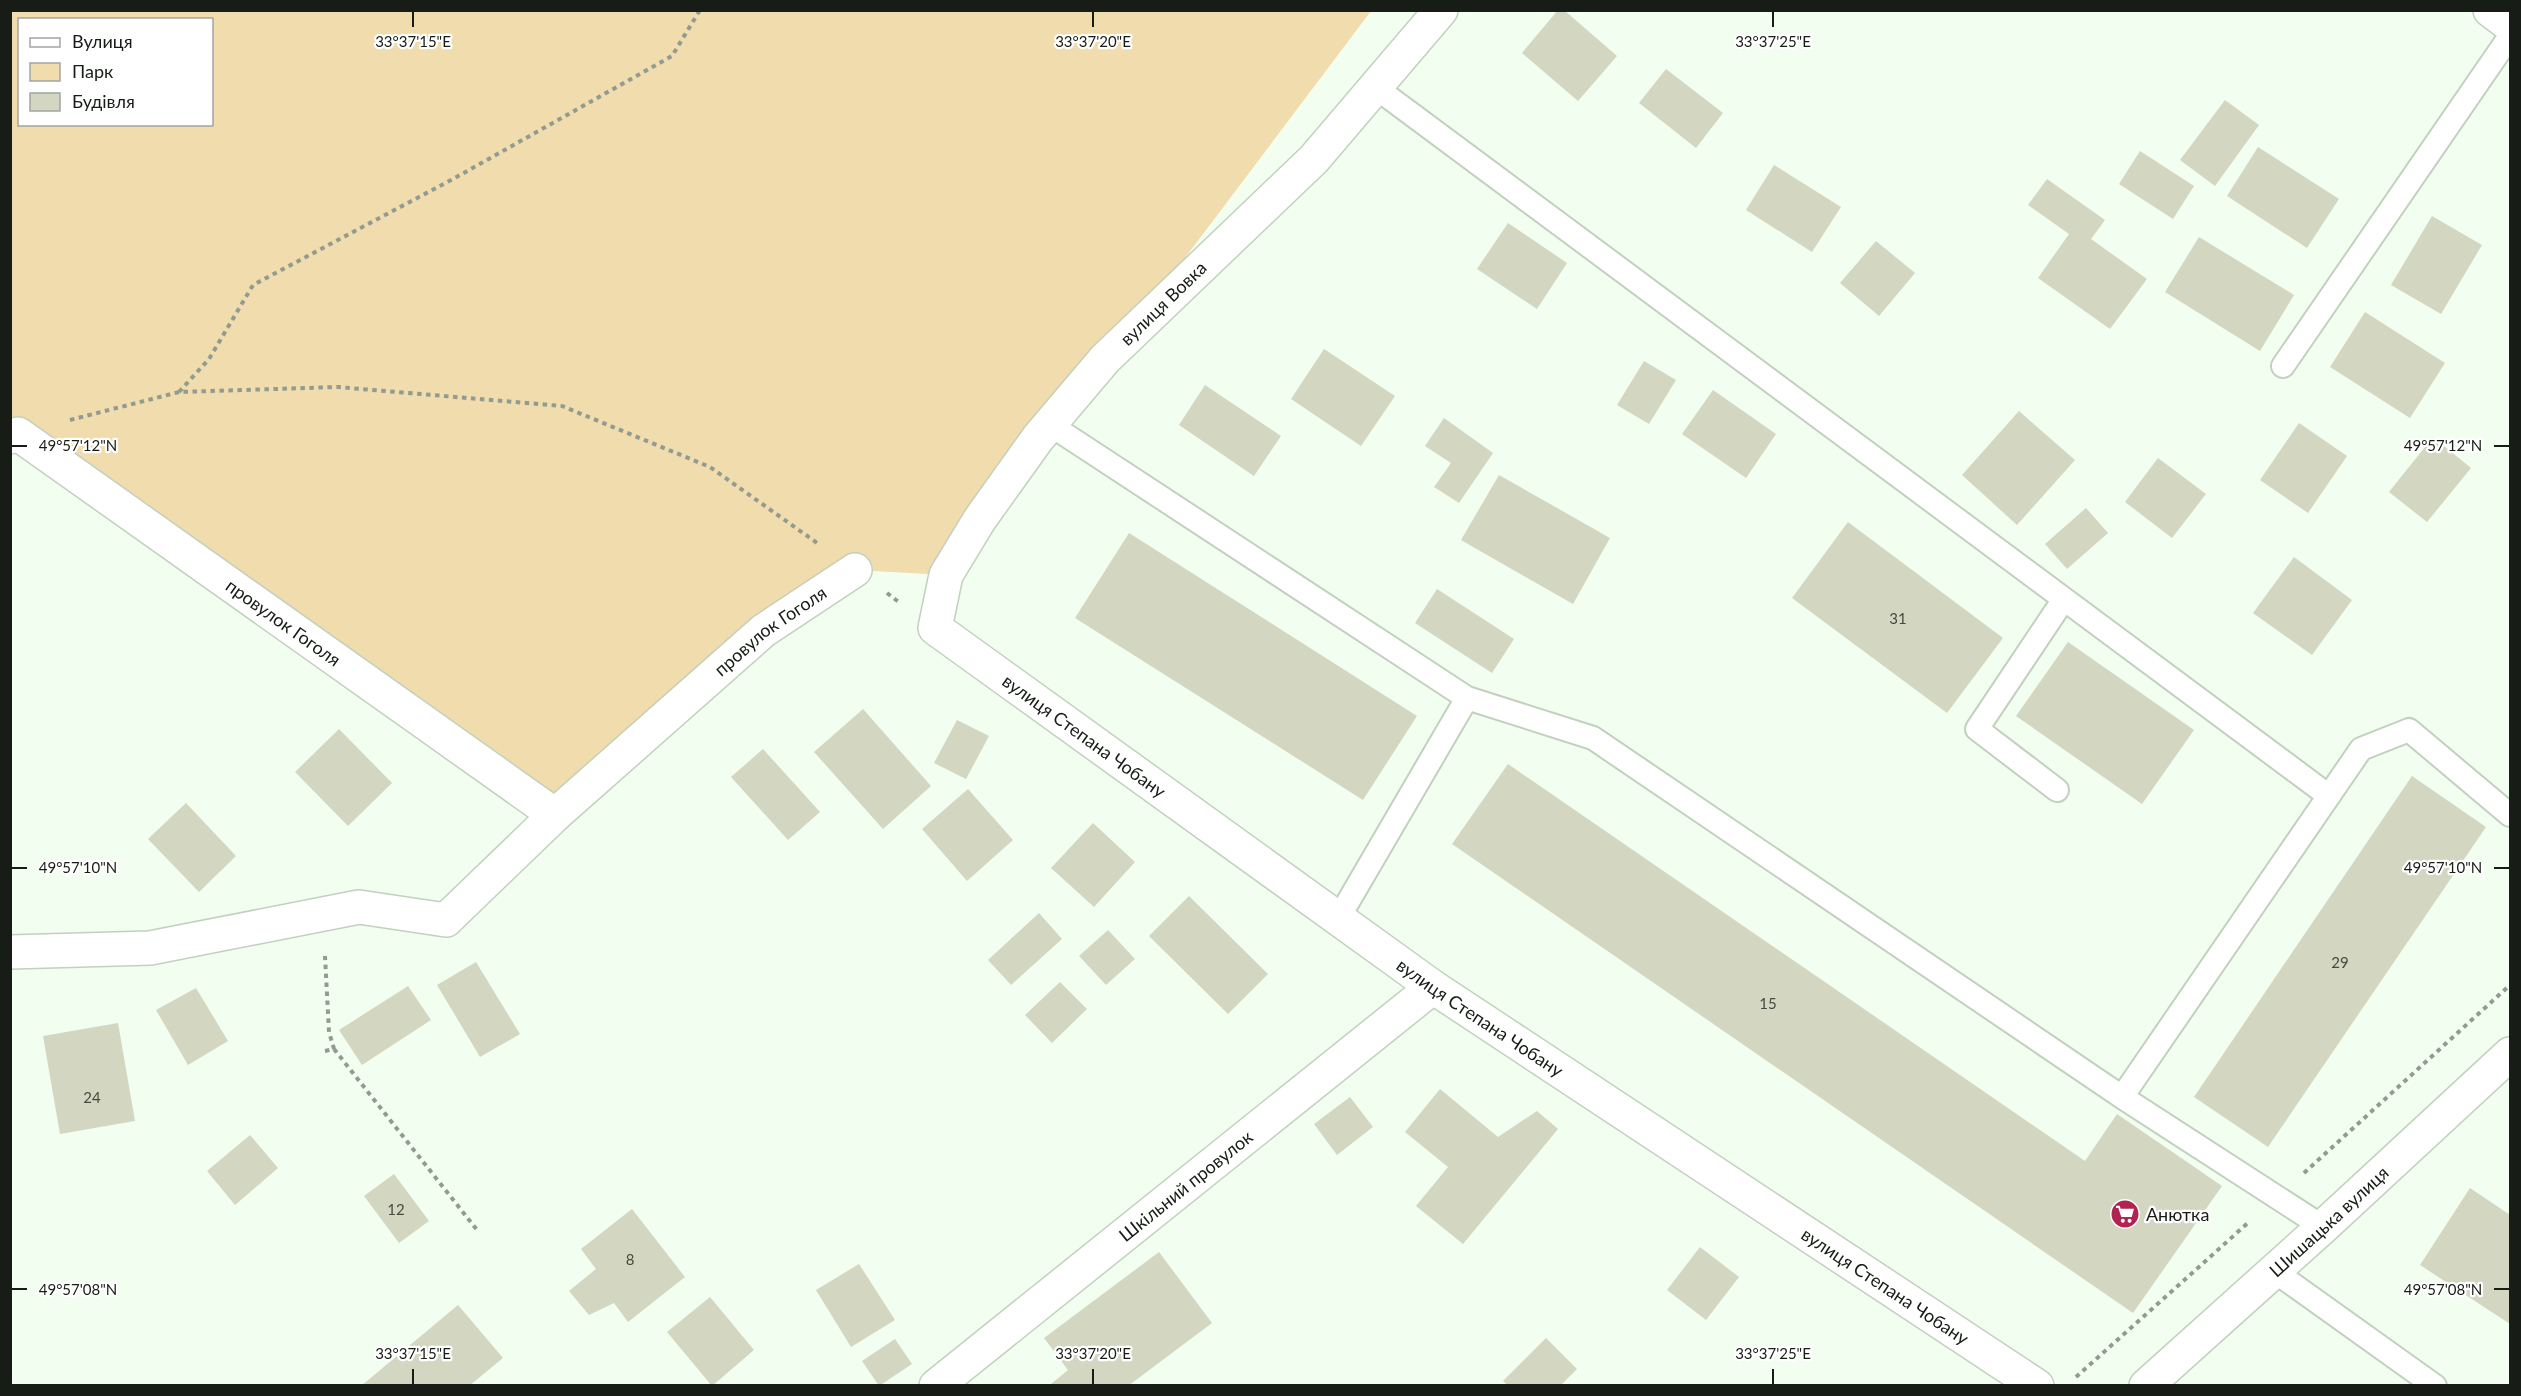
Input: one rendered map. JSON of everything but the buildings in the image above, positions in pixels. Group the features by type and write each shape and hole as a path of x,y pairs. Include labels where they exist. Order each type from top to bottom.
{"street":[{"name":"вулиця Вовка","path":"935,628 946,576 980,519 1049,424 1105,359 1314,159 1441,10"},
{"path":"2490,10 2511,25"},
{"name":"провулок Гоголя","path":"14,436 555,815"},
{"name":"провулок Гоголя","path":"10,952 150,948 359,907 446,920 555,815 763,631 855,570"},
{"name":"вулиця Степана Чобану","path":"935,628 1433,987 2037,1386"},
{"name":"Шкільний провулок","path":"936,1386 1433,987"},
{"name":"Шишацька вулиця","path":"2146,1386 2511,1054"}],"lane":[{"path":"2283,366 2511,36"},
{"path":"1375,87 2329,796"},
{"path":"1049,424 1467,698 1593,738 2122,1097 2323,1227"},
{"path":"2057,790 1977,729 2064,599"},
{"path":"1338,919 1467,698"},
{"path":"2122,1097 2361,749 2409,730 2511,815"},
{"path":"2274,1271 2435,1386"}],"path":[{"path":"179,392 210,359 253,285 453,178 672,56 700,10"},
{"path":"14,436 179,392 338,387 562,406 710,467 935,628"},
{"path":"325,947 329,1032 334,1049 477,1230"},
{"path":"325,1051 334,1049"}],"green space":[{"path":"11,11 1371,11 946,575 855,570 555,815 11,437"}],"place":[{"name":"Анютка","path":"2125,1214"}]}
